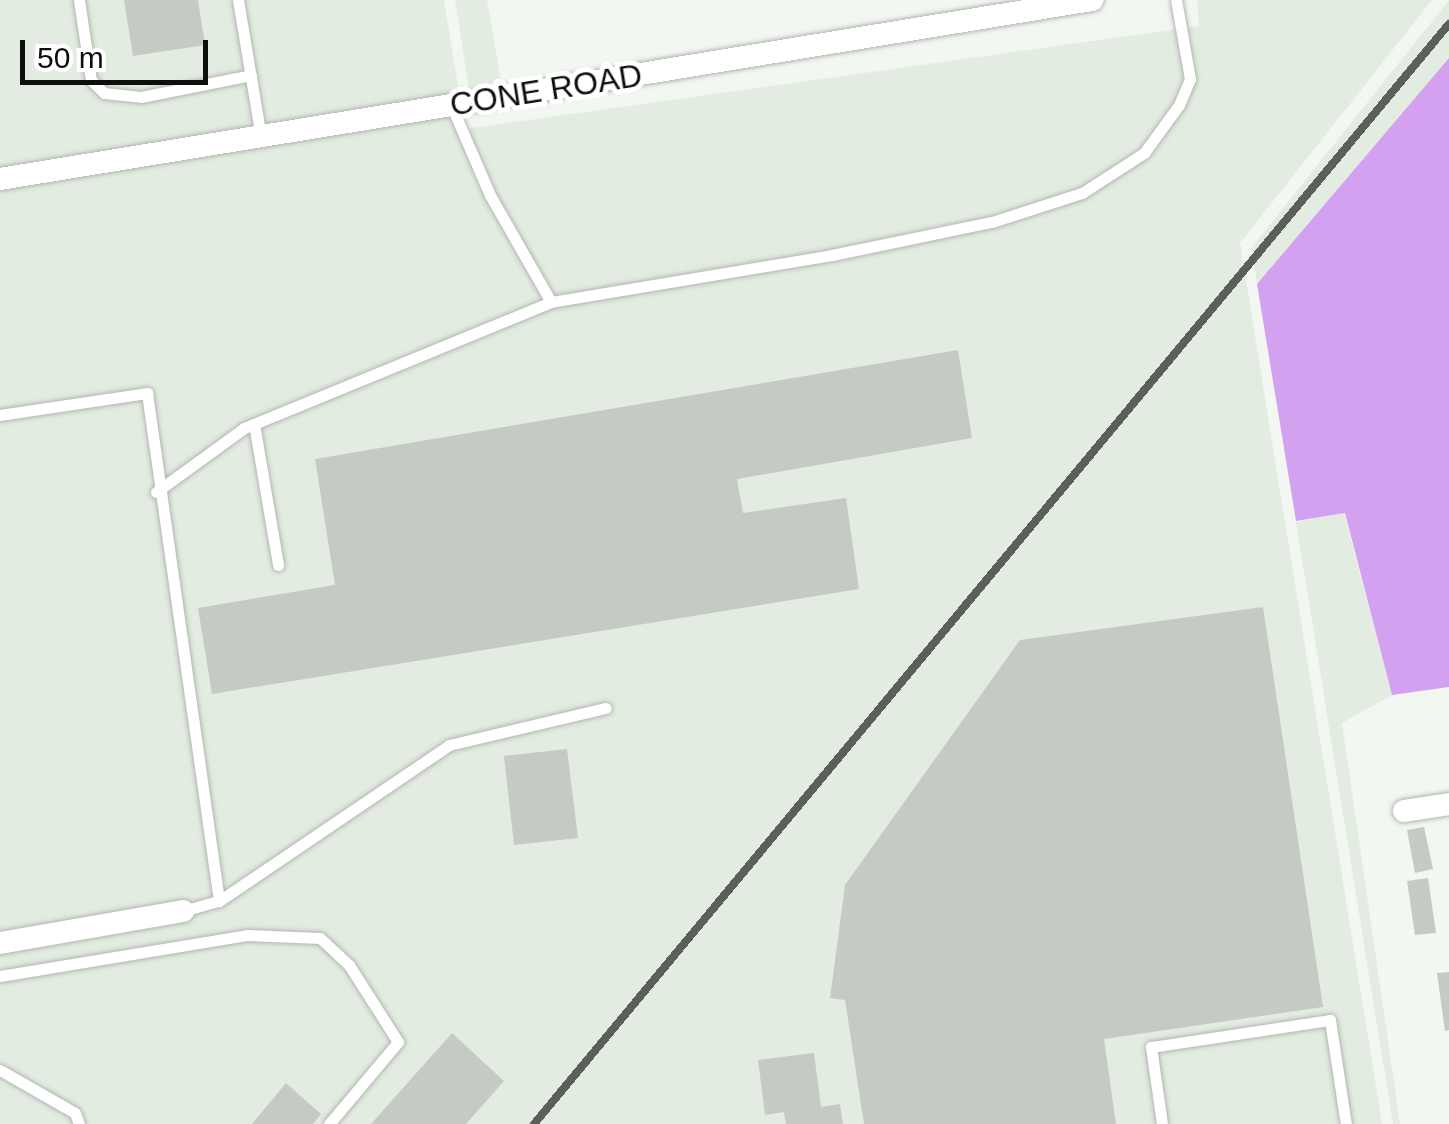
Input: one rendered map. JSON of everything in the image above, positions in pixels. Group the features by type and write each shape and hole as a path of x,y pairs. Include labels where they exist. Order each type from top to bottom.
{"street":[{"name":"CONE ROAD","path":"0,179 1092,0"},
{"path":"1404,811 1449,804"},
{"path":"0,943 184,912"}],"lane":[{"path":"79,0 91,80 104,93 140,97 251,75"},
{"path":"238,0 261,136"},
{"path":"156,492 254,424 551,302 832,255 992,222 1082,194 1144,153 1179,106 1190,78 1176,0"},
{"path":"451,105 490,195 551,302"},
{"path":"0,416 147,393 156,492 219,901"},
{"path":"254,424 278,565"},
{"path":"184,912 219,901 449,745 606,708"},
{"path":"0,976 246,936 320,938 349,966 398,1042 330,1124"},
{"path":"1162,1124 1151,1046 1330,1020 1346,1124"},
{"path":"0,1070 75,1112 79,1124"}],"shaded area":[{"path":"0,0 444,0 465,129 1199,26 1197,0 1432,0 1240,243 1382,1124 0,1124"},
{"path":"455,0 487,0 501,82 469,88"},
{"path":"1449,0 1449,58 1257,284 1252,247"},
{"path":"1449,58 1449,687 1392,695 1345,513 1296,521 1257,284"},
{"path":"1344,513 1392,695 1342,723 1400,1124 1393,1124 1296,522"}],"building":[{"path":"124,0 198,0 205,45 133,56"},
{"path":"958,350 972,438 737,479 743,513 846,498 859,589 212,694 198,608 335,585 315,459"},
{"path":"1263,607 1323,1007 1104,1039 1116,1124 864,1124 845,1000 830,998 845,885 1020,640"},
{"path":"567,749 578,838 514,845 504,756"},
{"path":"1424,827 1433,869 1415,873 1407,830"},
{"path":"1428,878 1436,933 1415,935 1407,881"},
{"path":"1449,972 1449,1030 1445,1031 1437,973"},
{"path":"452,1033 504,1081 466,1124 371,1124"},
{"path":"814,1053 821,1107 840,1104 843,1124 786,1124 784,1112 765,1115 758,1060"},
{"path":"286,1083 321,1114 313,1124 252,1124"}],"railway":[{"path":"534,1124 1449,24"}]}
